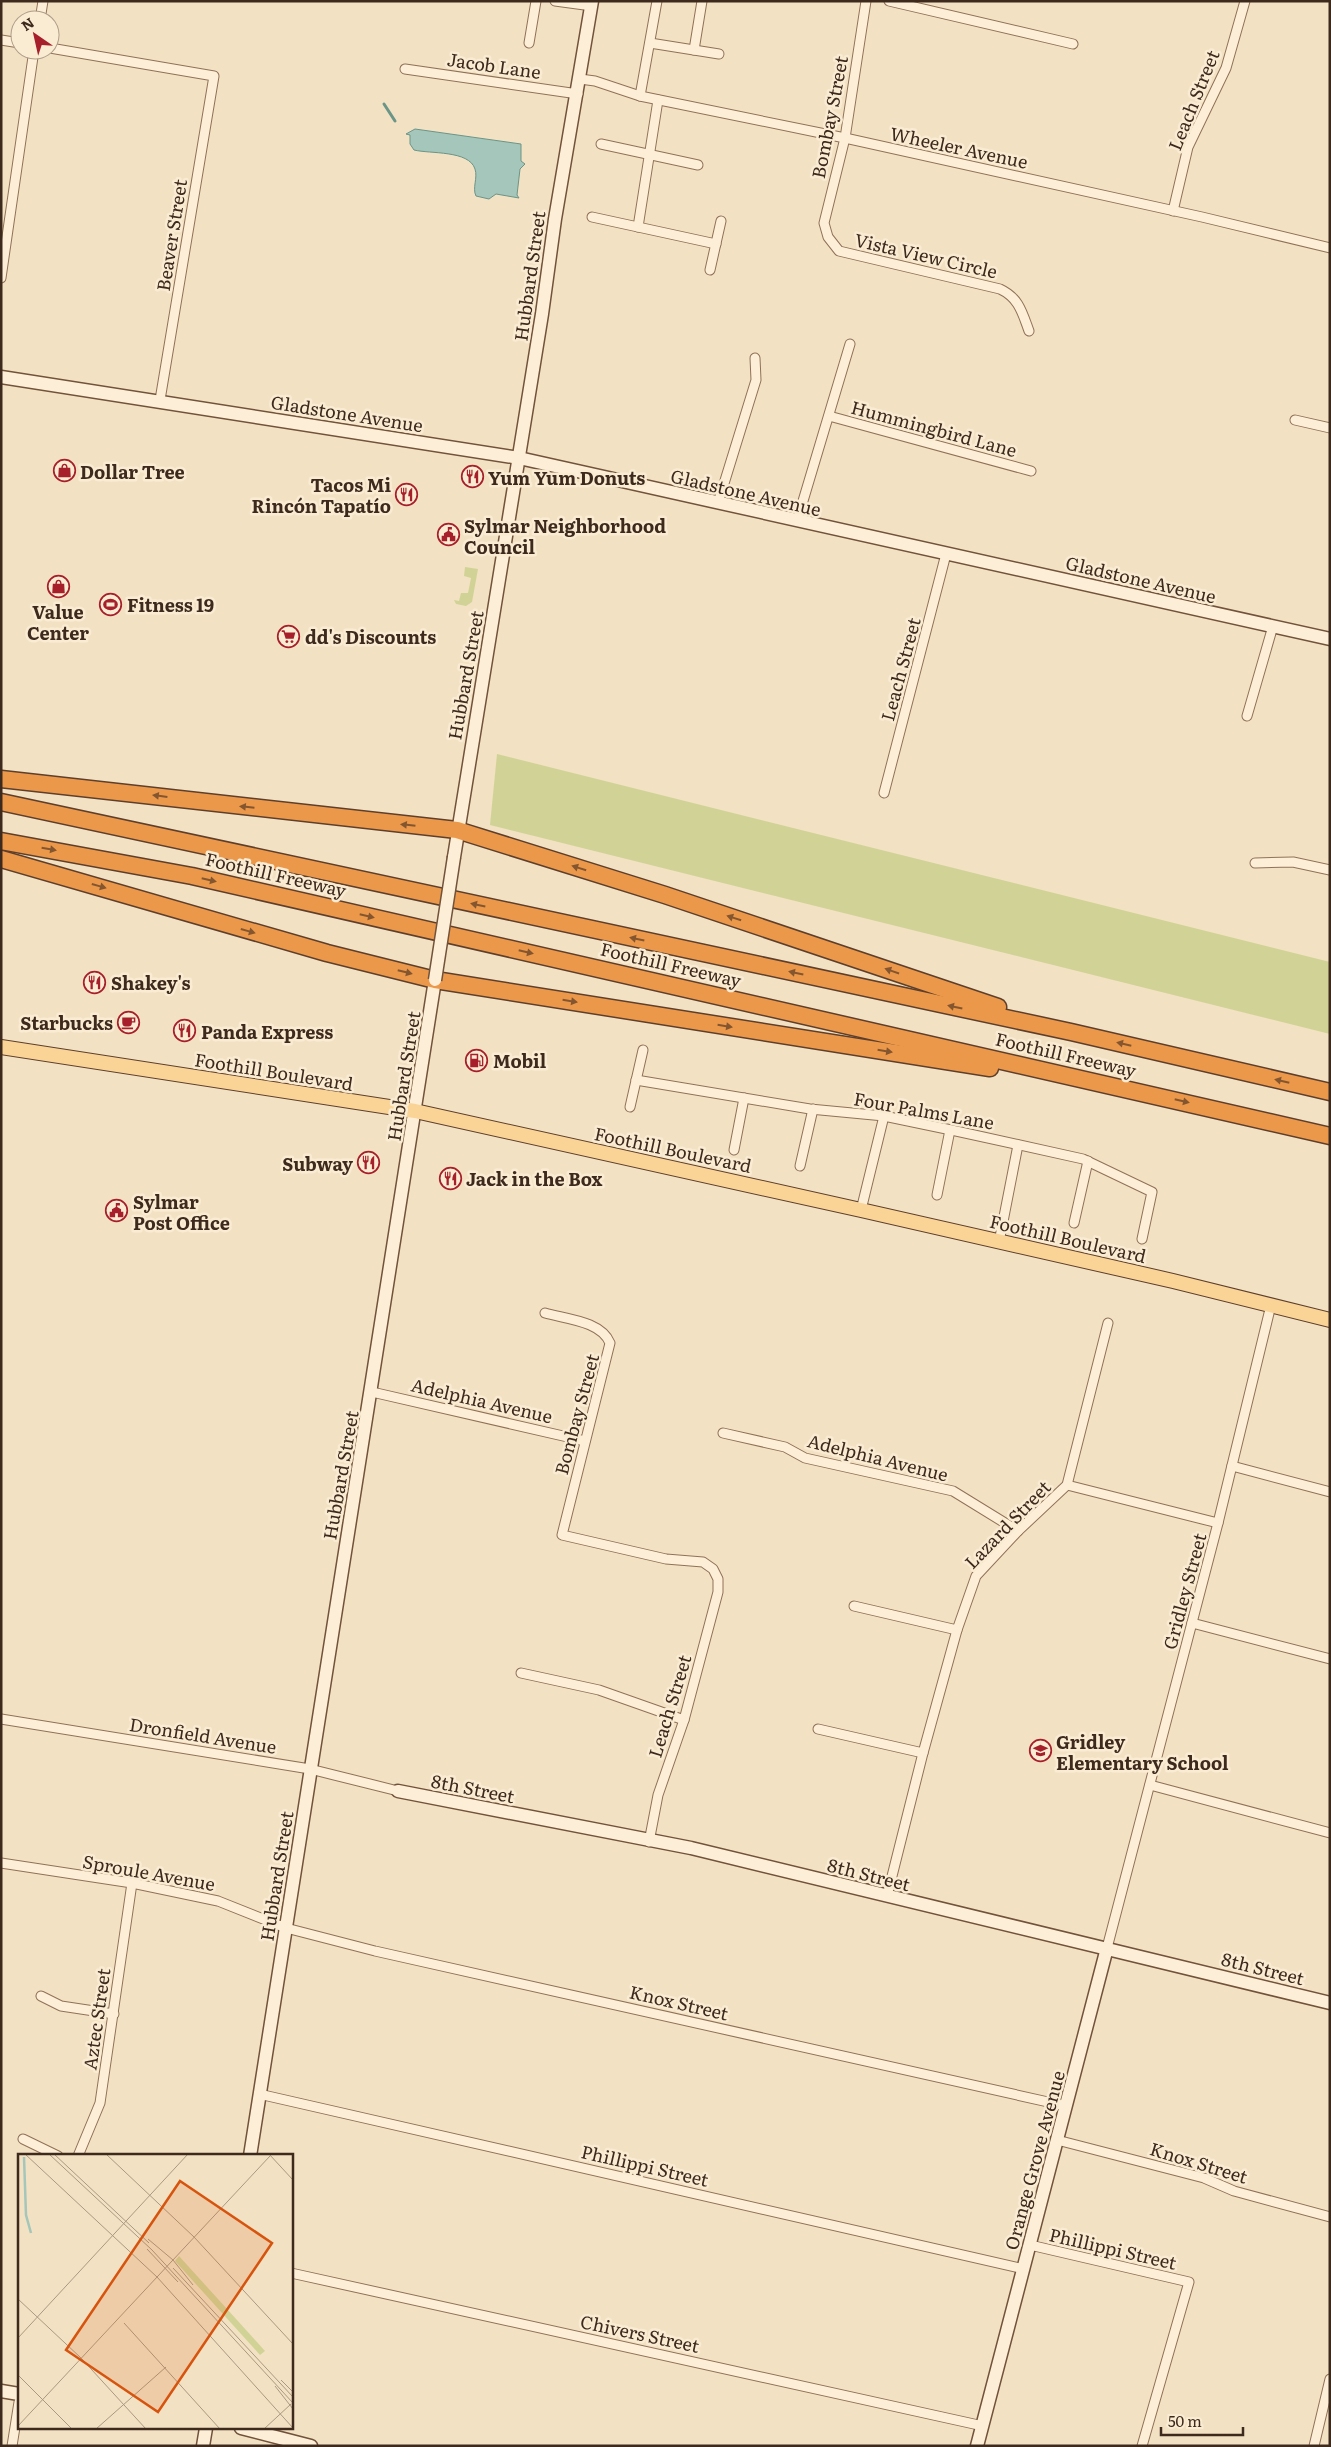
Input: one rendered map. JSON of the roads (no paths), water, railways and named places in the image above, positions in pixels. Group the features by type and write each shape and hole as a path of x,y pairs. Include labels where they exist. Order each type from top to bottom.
{"highway":[{"path":"1,778 457,830 665,895 1071,1032"},
{"name":"Foothill Freeway","path":"1,802 1071,1032 1330,1092"},
{"name":"Foothill Freeway","path":"1,841 192,876 1330,1136"},
{"path":"1,858 318,951 435,980 1135,1090"}],"main road":[{"name":"Foothill Boulevard","path":"1,1047 415,1111 861,1210 1330,1320"}],"street":[{"path":"529,43 536,1"},
{"path":"555,1 592,3"},
{"path":"640,96 657,1"},
{"path":"694,50 702,1"},
{"name":"Bombay Street","path":"828,237 824,223 845,138 866,1"},
{"path":"889,1 1074,44"},
{"name":"Leach Street","path":"1172,211 1188,147 1226,68 1245,1"},
{"name":"Hubbard Street","path":"250,2154 310,1769 372,1392 457,830 519,458 555,219 578,94 592,3"},
{"path":"650,43 719,54"},
{"name":"Beaver Street","path":"60,50 214,76 160,400"},
{"path":"1,278 33,60"},
{"name":"Jacob Lane","path":"405,69 578,94"},
{"name":"Wheeler Avenue","path":"580,79 595,81 640,96 845,138 1330,248"},
{"path":"638,227 658,100"},
{"path":"601,144 698,165"},
{"path":"592,217 716,244"},
{"path":"710,270 721,221"},
{"name":"Vista View Circle","path":"828,237 839,251 1000,289 1009,293 1020,304 1028,331"},
{"path":"797,521 850,344"},
{"path":"718,503 756,380 755,358"},
{"name":"Gladstone Avenue","path":"1,377 160,400 519,458 1330,639"},
{"name":"Hummingbird Lane","path":"828,416 1031,470"},
{"path":"1295,420 1330,428"},
{"name":"Leach Street","path":"884,793 946,554"},
{"path":"1247,716 1274,626"},
{"path":"1255,863 1292,862 1330,870"},
{"path":"630,1107 643,1050"},
{"name":"Four Palms Lane","path":"636,1080 813,1109 884,1116 1088,1162 1152,1192 1142,1239"},
{"path":"734,1150 744,1098"},
{"path":"800,1166 813,1109"},
{"path":"861,1210 884,1116"},
{"path":"937,1195 950,1130"},
{"path":"999,1242 1018,1145"},
{"path":"1074,1222 1088,1162"},
{"name":"Gridley Street","path":"1124,1884 1218,1523 1271,1305"},
{"name":"Bombay Street","path":"546,1313 598,1328 605,1334 610,1343 562,1535 666,1559 703,1562 713,1569 718,1579"},
{"name":"Lazard Street","path":"886,1896 957,1630 976,1576 1018,1531 1068,1485 1108,1323"},
{"name":"Adelphia Avenue","path":"372,1392 585,1441"},
{"name":"Adelphia Avenue","path":"723,1434 785,1447 805,1458 953,1491 1018,1531"},
{"path":"1232,1466 1330,1492"},
{"path":"1068,1485 1218,1523"},
{"name":"Leach Street","path":"649,1842 658,1795 684,1720 718,1592 718,1579"},
{"path":"854,1606 957,1630"},
{"path":"1192,1623 1330,1659"},
{"path":"521,1673 599,1690 684,1720"},
{"name":"Dronfield Avenue","path":"1,1719 310,1769 398,1791"},
{"path":"818,1729 923,1753"},
{"path":"1150,1785 1330,1833"},
{"name":"8th Street","path":"398,1791 649,1842 691,1848 1330,2003"},
{"name":"Sproule Avenue","path":"1,1863 132,1883 218,1900 286,1928"},
{"name":"Aztec Street","path":"79,2154 100,2102 132,1883"},
{"name":"Orange Grove Avenue","path":"978,2446 1124,1884"},
{"name":"Knox Street","path":"286,1928 375,1951 1066,2106"},
{"path":"42,1996 61,2006 114,2014"},
{"name":"Phillippi Street","path":"259,2094 1024,2269"},
{"path":"23,2139 54,2154"},
{"name":"Knox Street","path":"1057,2140 1204,2178 1234,2191 1330,2217"},
{"name":"Phillippi Street","path":"1030,2245 1189,2282 1142,2446"},
{"name":"Chivers Street","path":"292,2273 983,2426"},
{"path":"1314,2446 1330,2380"},
{"path":"1,2391 18,2394"},
{"path":"12,2446 18,2408"},
{"path":"203,2446 206,2430"},
{"path":"249,2430 305,2444"}],"water":[{"path":"415,129 521,144 521,161 525,164 520,169 517,195 519,198 496,194 489,199 476,196 476,172 471,163 457,156 414,150 410,144 410,135 406,134"}],"waterway":[{"path":"384,104 395,121"}],"place":[{"name":"Dollar Tree","path":"64,471"},
{"name":"Yum Yum Donuts","path":"472,477"},
{"name":"Tacos Mi Rincón Tapatío","path":"407,494"},
{"name":"Sylmar Neighborhood Council","path":"448,535"},
{"name":"Value Center","path":"58,586"},
{"name":"Fitness 19","path":"111,604"},
{"name":"dd's Discounts","path":"289,636"},
{"name":"Shakey's","path":"95,982"},
{"name":"Starbucks","path":"129,1022"},
{"name":"Panda Express","path":"185,1031"},
{"name":"Mobil","path":"477,1060"},
{"name":"Subway","path":"369,1163"},
{"name":"Jack in the Box","path":"450,1178"},
{"name":"Sylmar Post Office","path":"117,1211"},
{"name":"Gridley Elementary School","path":"1040,1751"}]}
